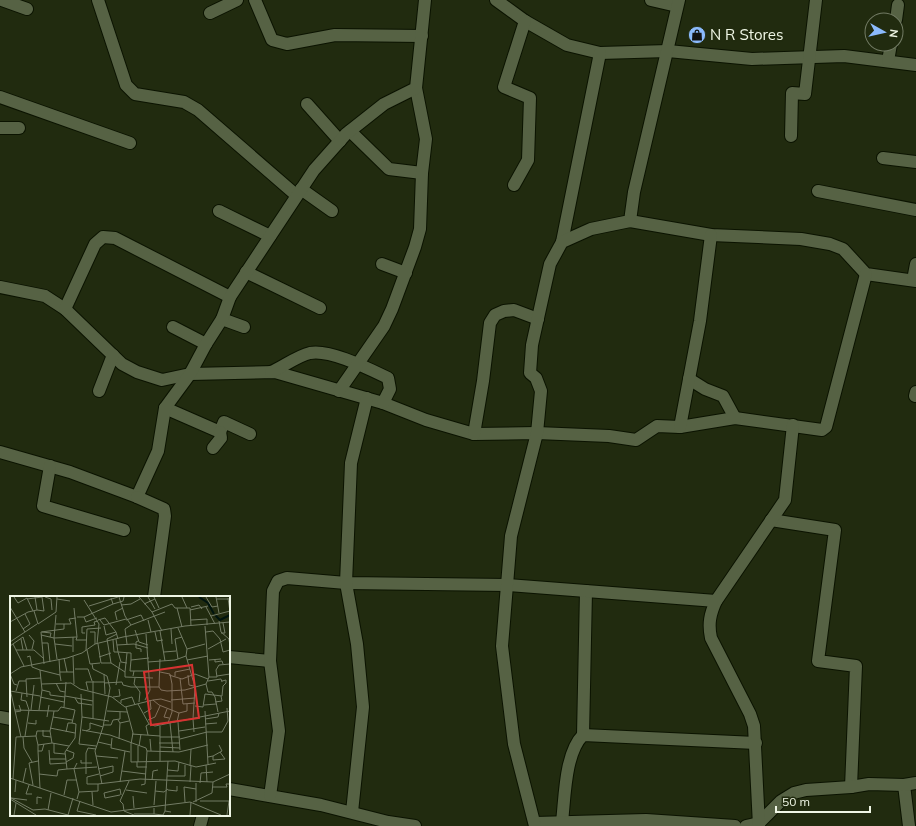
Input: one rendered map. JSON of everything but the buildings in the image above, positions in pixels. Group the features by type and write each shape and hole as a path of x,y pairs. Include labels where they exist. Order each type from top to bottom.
{"street":[{"path":"2,0 27,9"},
{"path":"98,0 126,85 135,94 184,102 198,110 299,192 332,211"},
{"path":"210,13 237,0"},
{"path":"255,0 272,40 287,44 335,35 422,36"},
{"path":"339,392 392,309 406,274 420,229 422,173 426,139 416,88 425,0"},
{"path":"496,0 525,21 567,45 600,52 668,51 752,59 844,56 916,64"},
{"path":"630,221 634,192 678,3 651,0"},
{"path":"790,136 792,93 805,94 816,0"},
{"path":"897,12 898,5"},
{"path":"514,184 528,160 530,98 504,88 525,21"},
{"path":"600,52 562,242 550,264 532,345 530,373 536,378 541,391 537,432 511,536 502,646 514,744 535,824 646,820 735,826"},
{"path":"888,61 890,52"},
{"path":"137,497 158,451 165,408 190,374 206,344 222,319 230,297 314,170 350,131 384,104 416,88"},
{"path":"0,97 130,143"},
{"path":"307,104 340,141"},
{"path":"0,128 19,128"},
{"path":"350,131 389,169 422,173"},
{"path":"883,158 916,162"},
{"path":"818,191 916,210"},
{"path":"219,211 270,236"},
{"path":"562,242 591,229 630,221 711,234 802,239 830,244 843,249 866,274 914,280 916,264"},
{"path":"680,426 700,321 711,234"},
{"path":"65,309 95,244 103,237 115,238 230,297"},
{"path":"382,264 406,274"},
{"path":"246,272 320,308"},
{"path":"0,287 46,296 65,309 122,364 137,372 162,380 190,374 271,372 339,392 367,398 426,420 474,434 537,432 609,436 636,440 657,426 680,426 735,418 822,430 826,427 866,274"},
{"path":"474,434 483,381 490,323 495,315 504,311 514,310 538,319"},
{"path":"222,319 244,327"},
{"path":"173,327 206,344"},
{"path":"271,372 308,354 319,352 358,364 388,378 390,389 383,403"},
{"path":"99,391 113,355"},
{"path":"689,379 705,389 723,396 735,418"},
{"path":"352,812 362,707 357,644 346,583 351,463 367,398"},
{"path":"165,408 220,432"},
{"path":"213,448 221,438 220,432 224,422 250,434"},
{"path":"759,824 754,726 750,714 711,638 708,626 716,601 785,500 793,425"},
{"path":"0,452 103,483 164,510 165,516 154,596"},
{"path":"50,466 44,506 124,530"},
{"path":"771,520 835,530 818,661 856,666 851,787"},
{"path":"270,796 280,731 270,661 273,590 278,581 287,578 346,583 507,584 716,601"},
{"path":"562,822 570,764 576,742 583,735 586,591"},
{"path":"230,658 270,661"},
{"path":"0,717 10,719"},
{"path":"583,735 756,743"},
{"path":"746,826 759,824 781,801 794,793 806,790 851,787 869,784 910,784 909,826"},
{"path":"230,789 352,812 388,822 415,826"},
{"path":"200,826 204,816"}],"place":[{"name":"N R Stores","path":"697,35"}]}
